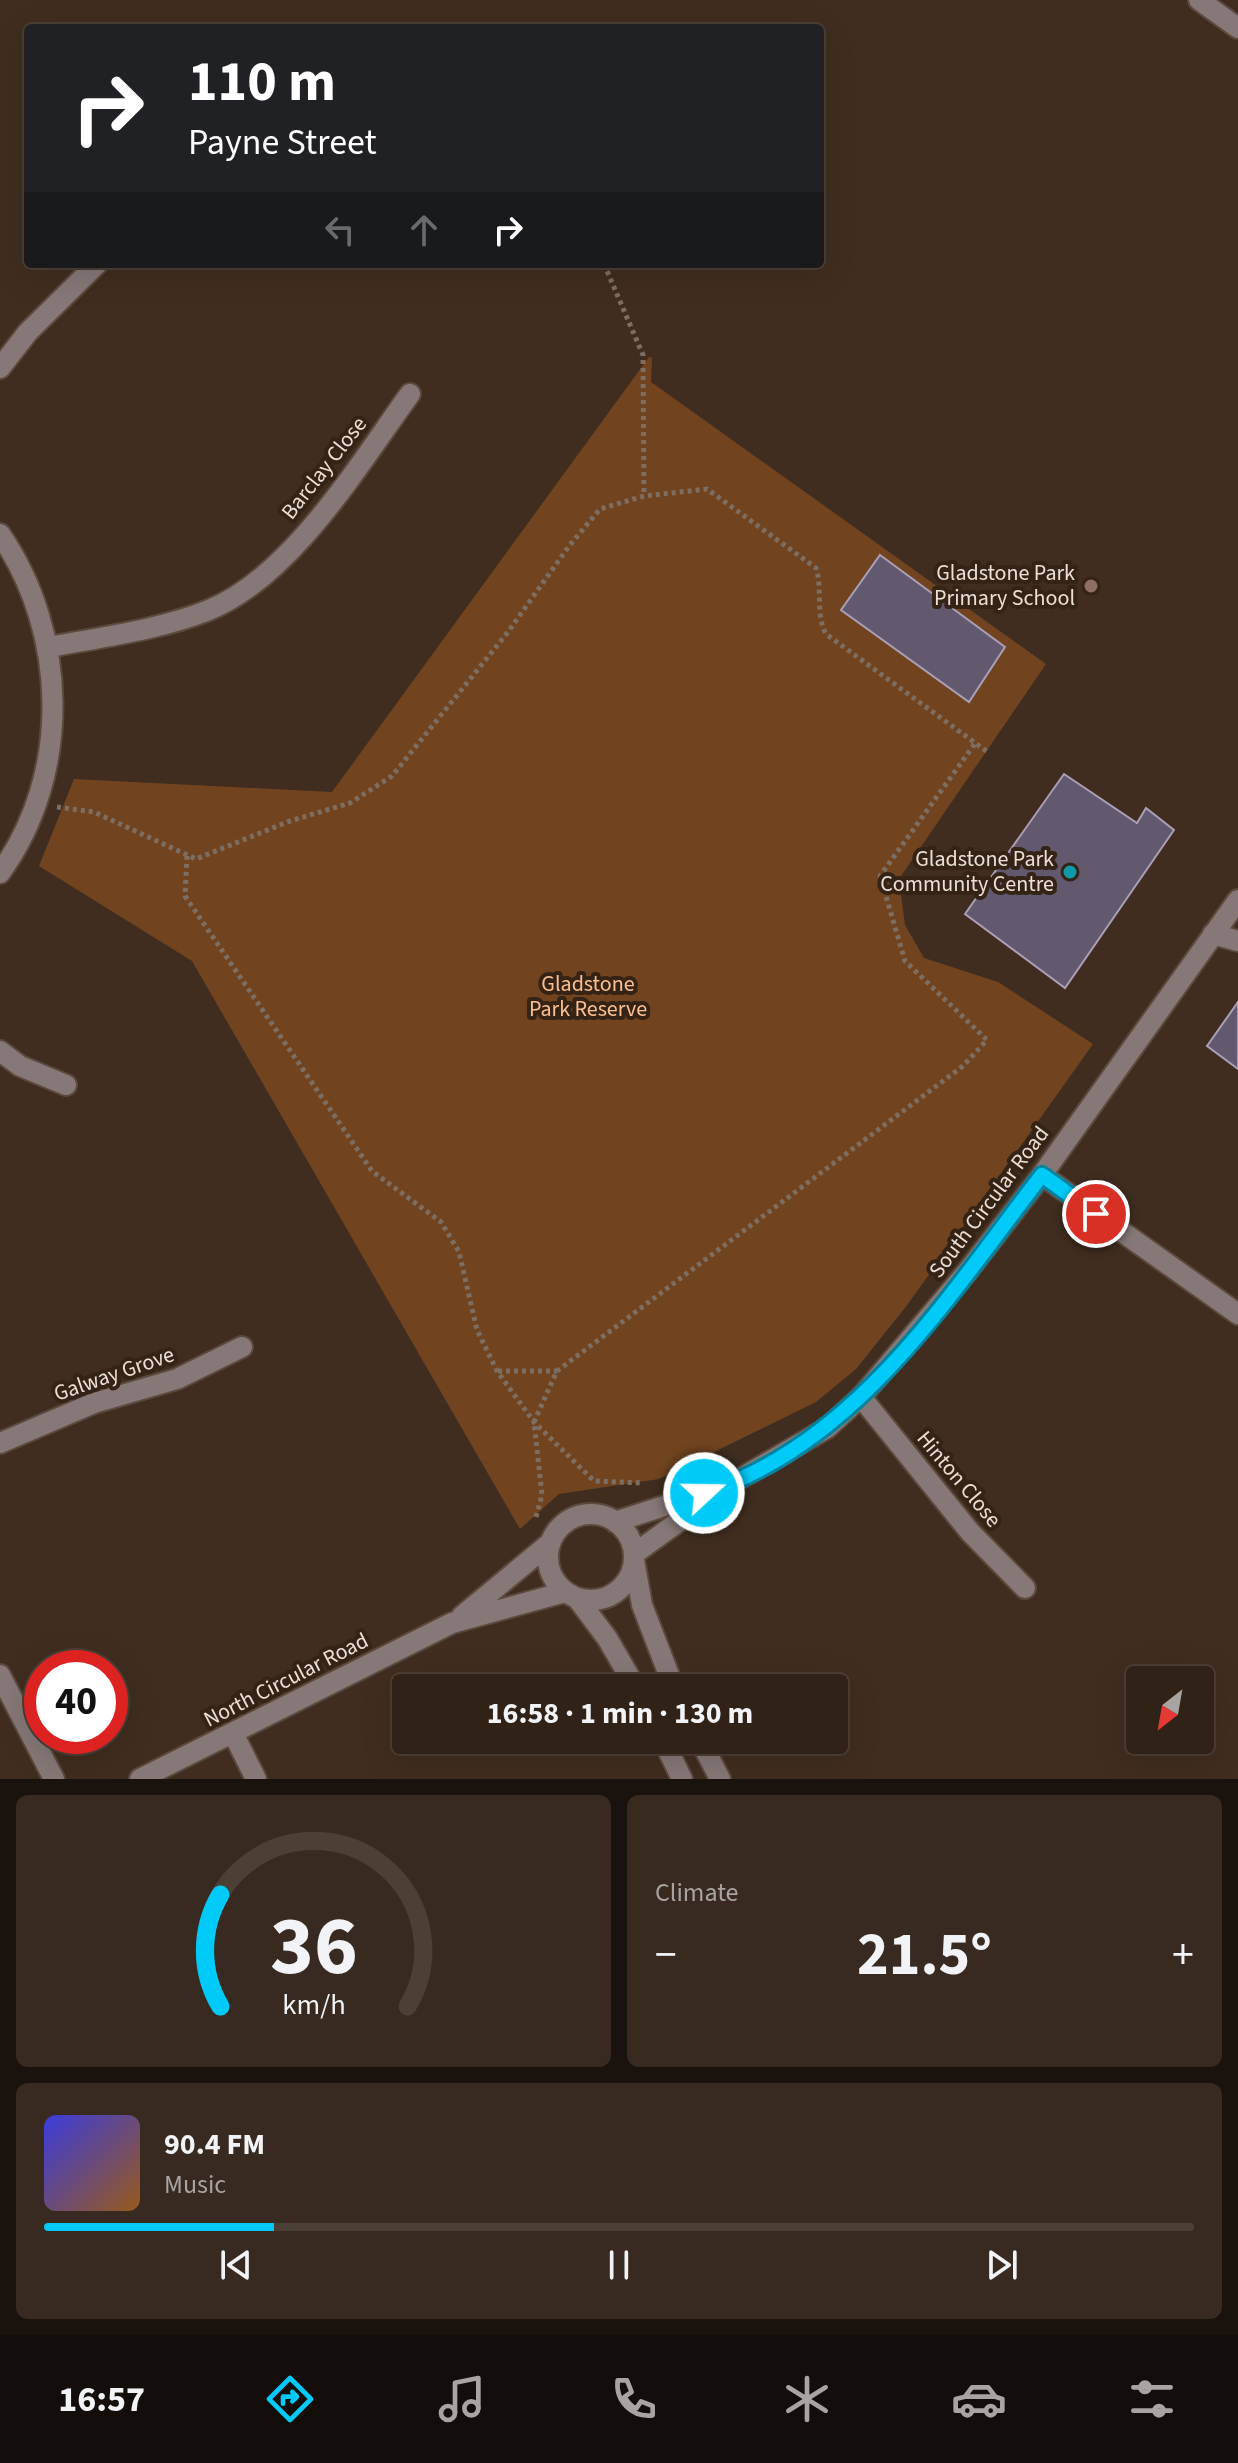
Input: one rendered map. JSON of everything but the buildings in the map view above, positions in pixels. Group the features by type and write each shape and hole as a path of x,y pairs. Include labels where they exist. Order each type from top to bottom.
{"street":[{"path":"1199,0 1238,28"},
{"path":"0,368 28,332 93,268"},
{"name":"Barclay Close","path":"49,647 132,632 210,609 260,578 313,527 410,394"},
{"path":"0,534 16,557 49,647 55,723 36,804 0,873"},
{"name":"South Circular Road","path":"634,1557 729,1485 827,1428 861,1397 967,1272 1042,1175 1238,900"},
{"path":"1213,934 1238,941"},
{"path":"0,1051 20,1066 66,1085"},
{"path":"1042,1175 1238,1314"},
{"name":"Galway Grove","path":"0,1443 94,1403 177,1379 242,1347"},
{"name":"Hinton Close","path":"861,1397 970,1532 1025,1588"},
{"name":"South Circular Road","path":"615,1522 729,1485"},
{"path":"628,1674 607,1638 549,1570 550,1543 556,1532 577,1516 603,1516 625,1531 634,1557 642,1605 669,1674"},
{"name":"North Circular Road","path":"140,1779 452,1623 550,1543"},
{"path":"571,1595 590,1600 615,1593 624,1584 634,1557"},
{"name":"North Circular Road","path":"452,1623 571,1595"},
{"path":"0,1675 54,1779"},
{"path":"233,1733 256,1779"},
{"path":"670,1754 682,1779"},
{"path":"707,1754 720,1779"}],"path":[{"path":"606,268 643,355 644,496"},
{"path":"36,804 94,812 196,859 290,821 350,803 392,776 508,632 569,546 600,509 644,496 707,489 816,568 821,584 821,626 826,634 989,753"},
{"path":"536,1517 542,1495 534,1422 557,1371 963,1066 987,1040 905,961 880,876 976,742"},
{"path":"187,856 185,896 372,1171 441,1222 459,1252 477,1330 497,1371 534,1422 594,1481 643,1483"},
{"path":"497,1371 557,1371"}],"green space":[{"name":"Gladstone Park Reserve","path":"649,357 652,358 651,382 1046,664 899,879 905,925 924,958 998,982 1093,1044 908,1304 856,1369 816,1402 659,1479 559,1494 520,1529 192,961 39,866 74,779 332,792"}],"place":[{"name":"Gladstone Park Primary School","path":"1091,586"},
{"name":"Gladstone Park Community Centre","path":"1070,872"}],"route":[{"path":"704,1493 729,1485 785,1455 827,1428 861,1397 919,1332 1042,1175 1096,1214"}]}
